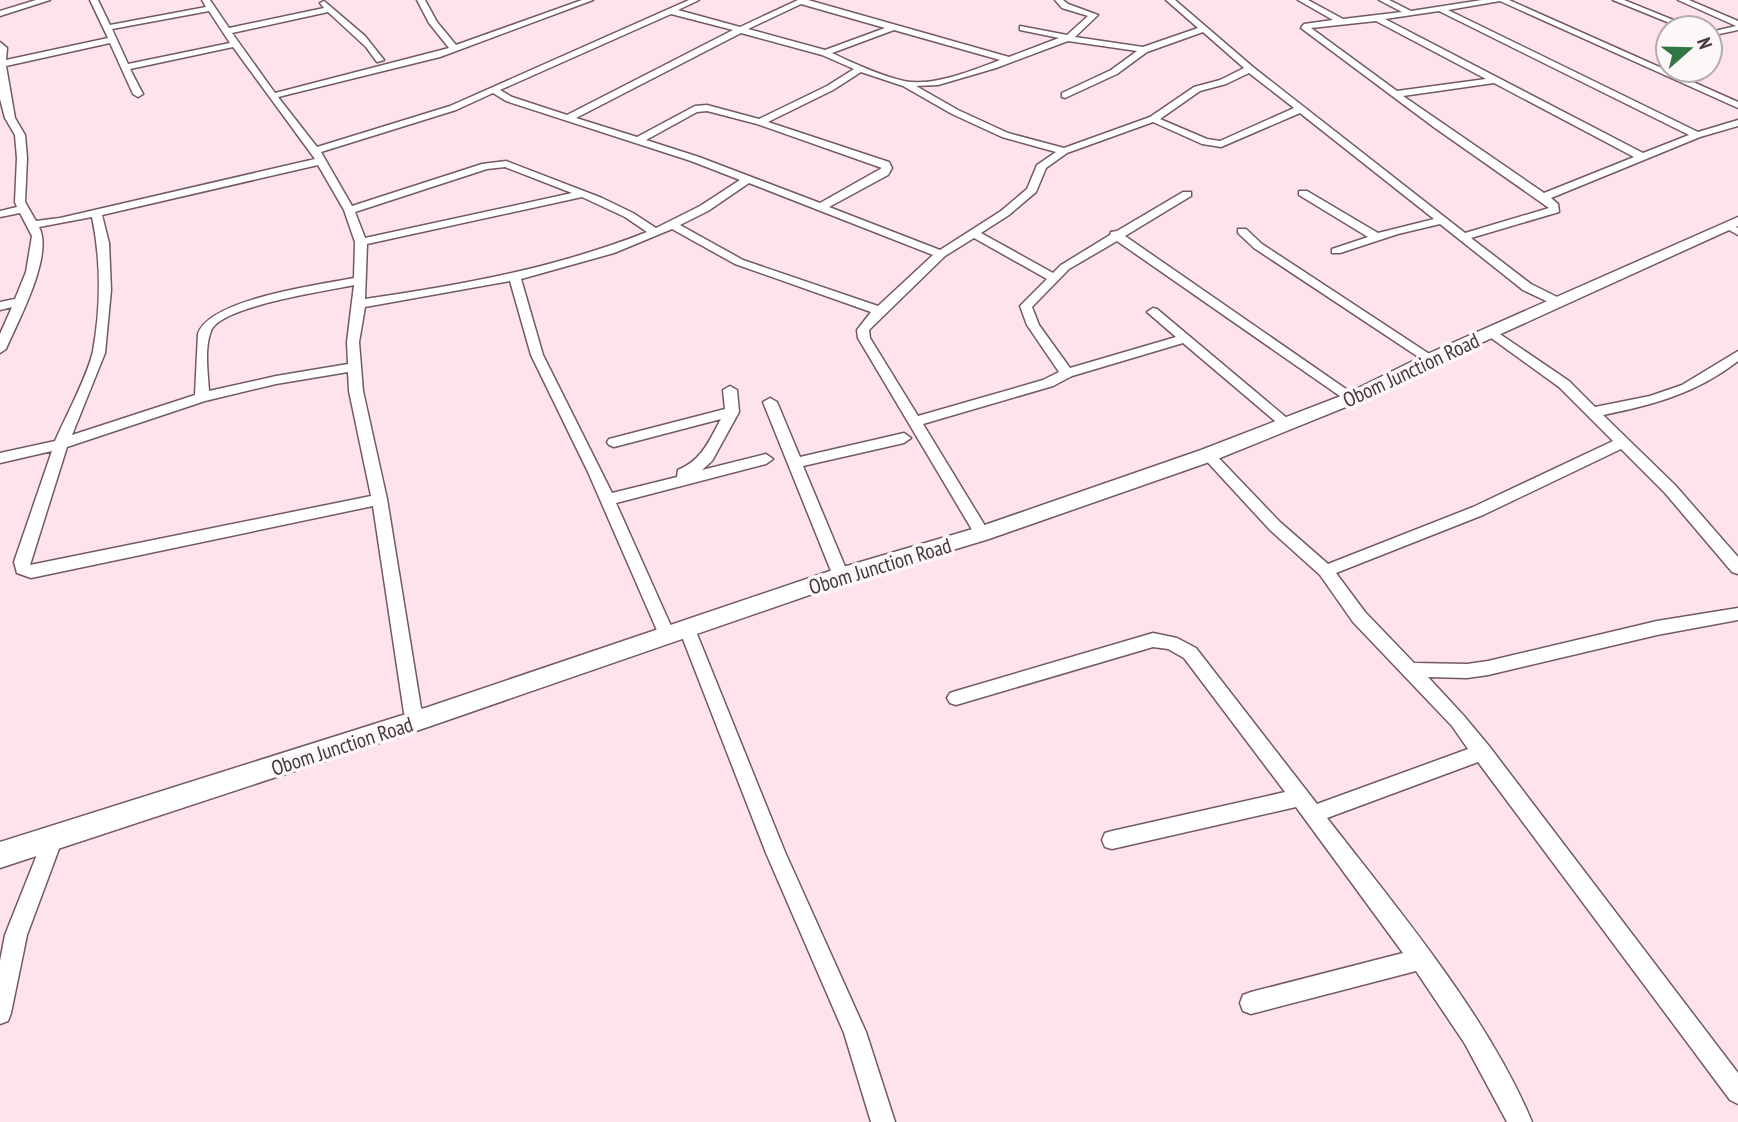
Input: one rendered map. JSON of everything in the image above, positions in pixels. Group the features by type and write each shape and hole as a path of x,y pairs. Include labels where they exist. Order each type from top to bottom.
{"main road":[{"name":"Obom Junction Road","path":"0,855 425,719 841,576 982,534 1208,455 1352,398 1491,332 1734,226"}],"street":[{"path":"0,14 46,0"},
{"path":"94,0 138,94"},
{"path":"323,0 373,48 380,60 401,64"},
{"path":"421,0 433,23 455,49"},
{"path":"272,96 455,49 589,0"},
{"path":"31,225 60,221 318,156 468,101 695,0"},
{"path":"906,84 938,82 1009,60 1070,37 1094,15 1065,6 1059,0"},
{"path":"1170,0 1250,69 1527,286 1559,303"},
{"path":"1302,0 1342,22"},
{"path":"1383,0 1410,13"},
{"path":"1465,236 1555,210 1553,204 1499,169 1304,26 1497,0"},
{"path":"1503,0 1738,105"},
{"path":"1617,0 1654,14"},
{"path":"1682,0 1736,24"},
{"path":"570,117 636,80 803,1 1009,60"},
{"path":"107,28 209,4 272,96 318,156 349,210 361,242 359,304 354,325 354,367 366,448 380,499 413,713 425,719"},
{"path":"228,31 330,9"},
{"path":"1441,9 1697,135"},
{"path":"671,11 825,52 860,69 906,84 955,112 1005,135 1064,151"},
{"path":"1377,18 1642,157"},
{"path":"825,52 895,27"},
{"path":"1023,27 1144,50"},
{"path":"1065,95 1114,72 1144,50 1204,29"},
{"path":"1,72 112,40"},
{"path":"126,67 235,44"},
{"path":"0,45 3,48 1,72 10,118 20,135 20,202 38,236 32,272 0,349"},
{"path":"376,71 380,60"},
{"path":"760,122 830,88 860,69"},
{"path":"982,534 864,338 863,330 879,311 940,254 1005,213 1032,190 1041,167 1064,151 1153,119 1197,89 1223,82 1250,69"},
{"path":"1396,94 1494,80"},
{"path":"492,89 509,99 639,140 940,254"},
{"path":"468,101 509,99"},
{"path":"639,140 702,107 760,122 885,163 887,168 884,173 821,207"},
{"path":"1153,119 1205,142 1222,144 1302,108"},
{"path":"1543,197 1697,135 1738,123"},
{"path":"349,210 497,164 506,164 629,215 655,232"},
{"path":"359,304 515,277 596,255 655,232 747,180"},
{"path":"553,199 566,189"},
{"path":"1067,373 1033,325 1026,306 1065,267 1115,234 1187,194"},
{"path":"1303,194 1376,237"},
{"path":"361,242 553,199 582,195"},
{"path":"0,215 23,209"},
{"path":"96,212 104,255 105,290 99,352 61,444 22,562 23,569 32,572 380,499"},
{"path":"1336,251 1376,237 1443,220"},
{"path":"38,236 60,221"},
{"path":"671,224 739,262 879,311"},
{"path":"1242,232 1268,252 1432,359"},
{"path":"973,233 1054,278"},
{"path":"1115,234 1352,398"},
{"path":"515,277 537,355 606,500 677,632 855,1032 883,1122"},
{"path":"202,397 204,331 210,320 223,312 243,306 358,281"},
{"path":"0,306 20,301"},
{"path":"1153,312 1287,424"},
{"path":"1491,332 1564,384 1670,489 1738,568"},
{"path":"916,421 1048,383 1067,373 1184,339"},
{"path":"1593,412 1661,399 1704,379 1738,355"},
{"path":"0,458 61,444 127,419 202,397 276,380 354,367"},
{"path":"645,490 703,463 732,412 730,390"},
{"path":"770,402 841,576"},
{"path":"614,442 732,412"},
{"path":"795,463 904,438"},
{"path":"1326,570 1478,511 1623,442"},
{"path":"1208,455 1275,526 1326,570 1359,617 1458,720 1738,1092"},
{"path":"606,500 766,459"},
{"path":"1409,670 1446,672 1488,668 1657,628 1738,614"},
{"path":"956,698 1153,640 1171,643 1190,653 1302,797 1421,959 1486,1055 1520,1122"},
{"path":"1313,814 1482,752"},
{"path":"1112,840 1302,797"},
{"path":"0,1013 16,935 53,838"},
{"path":"1251,1003 1421,959"}]}
